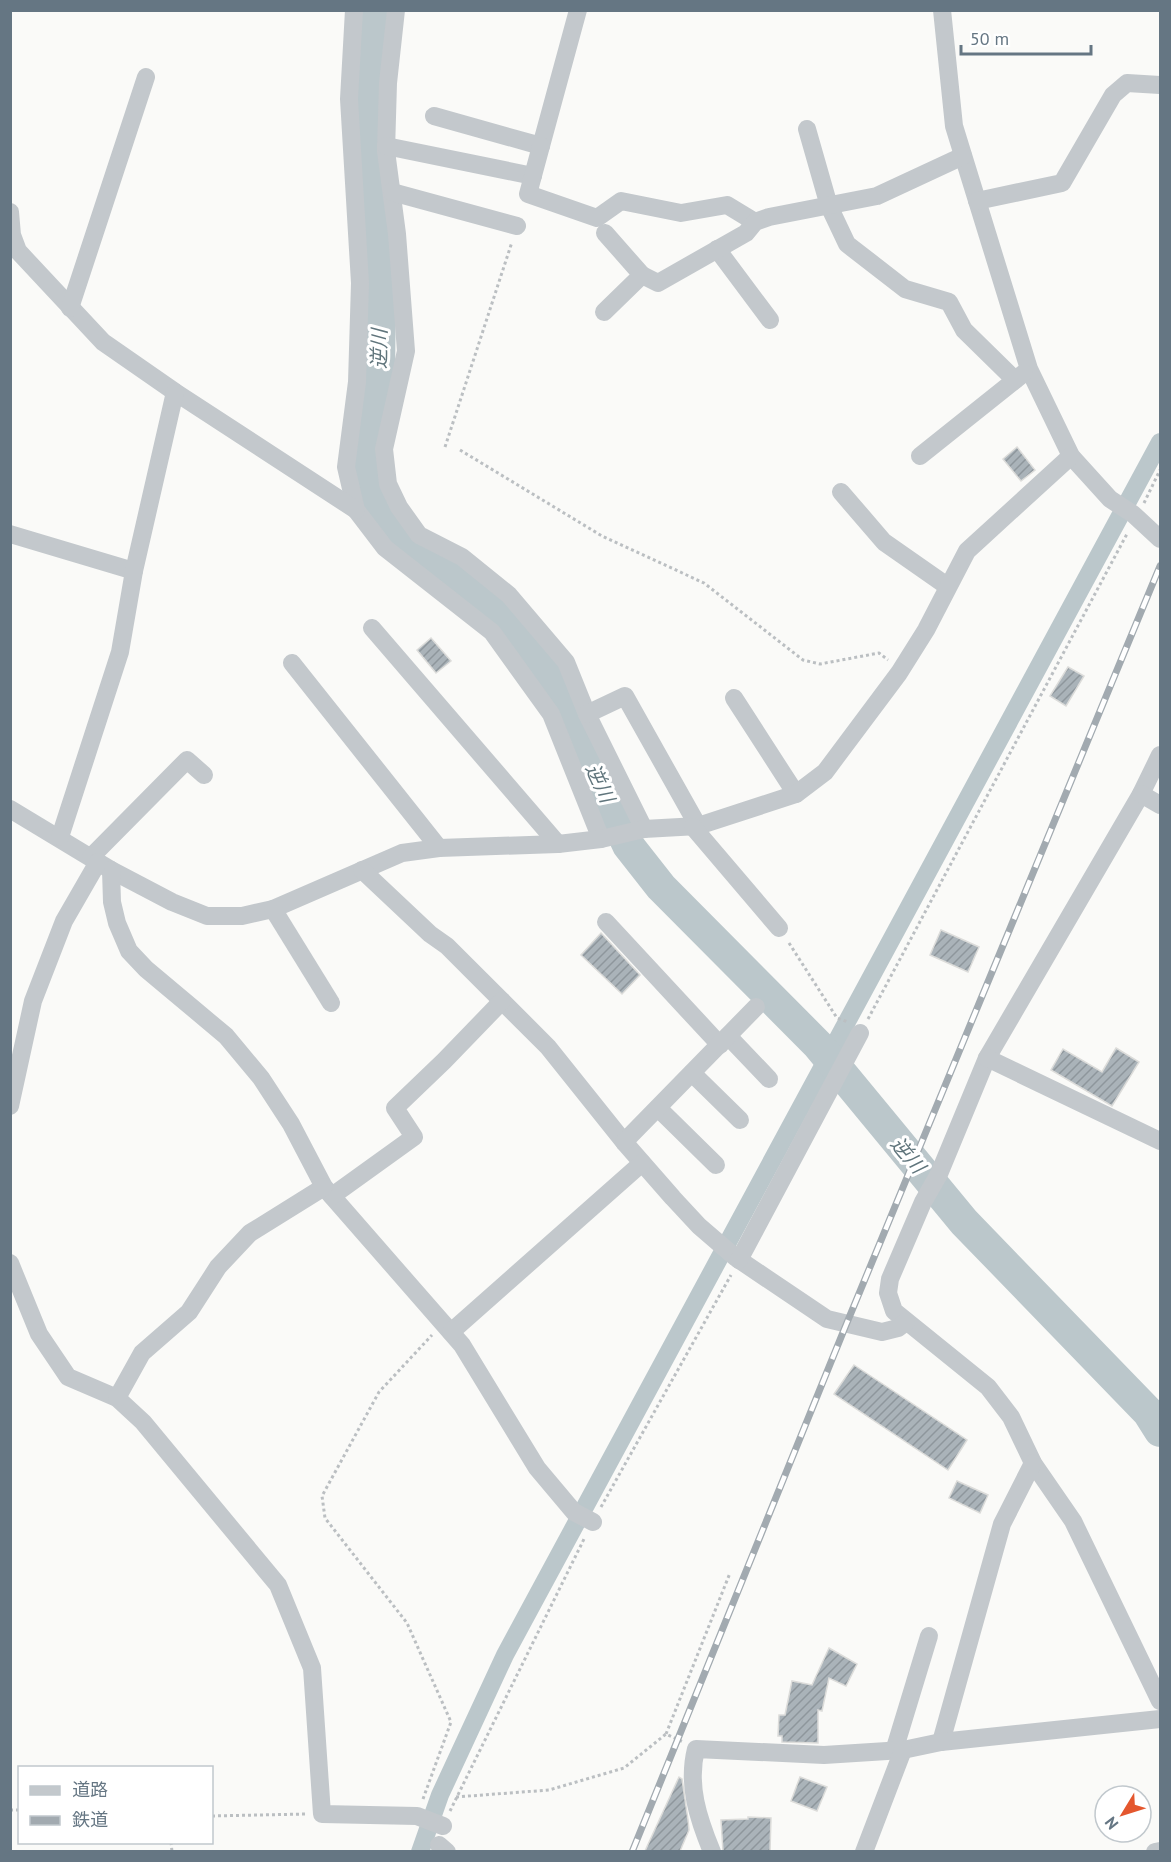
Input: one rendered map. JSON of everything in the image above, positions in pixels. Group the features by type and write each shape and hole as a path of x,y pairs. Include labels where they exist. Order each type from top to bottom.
{"street":[{"path":"354,10 349,99 360,283 357,382 346,467 356,510"},
{"path":"396,10 388,83 386,146 406,351 384,449 388,484 399,507 419,535 462,557 516,603 566,662 587,714 641,830"},
{"path":"578,10 528,194 597,218 621,201 681,213 727,205 755,222"},
{"path":"942,10 954,126 977,201 1022,375 1071,456 1110,499 1135,516 1161,539"},
{"path":"70,308 146,77"},
{"path":"977,201 1062,183 1113,95 1127,83 1161,85"},
{"path":"434,116 541,146"},
{"path":"807,129 829,206 847,244 905,289 949,302 964,330 1022,375"},
{"path":"386,146 533,176"},
{"path":"605,233 642,275 658,283 746,233 755,222 769,217 877,196 963,156"},
{"path":"392,192 517,226"},
{"path":"10,212 12,235 18,251 103,342 175,393 356,510 385,548 492,632 551,714 608,838"},
{"path":"717,249 770,320"},
{"path":"604,312 642,275"},
{"path":"920,456 1022,375"},
{"path":"60,837 120,652 134,571 175,393"},
{"path":"10,809 100,863 172,902 207,916 242,916 273,909 402,853 439,848 558,844 608,838 641,830 695,826 796,794 825,772 902,669 926,630 967,551 1071,456"},
{"path":"841,492 884,542 947,586"},
{"path":"10,534 134,571"},
{"path":"372,628 558,844"},
{"path":"292,663 439,848"},
{"path":"587,714 625,696 695,826 779,928"},
{"path":"734,698 796,794"},
{"path":"1161,755 1141,794 987,1058 939,1174 923,1202 890,1279 888,1293 894,1311 988,1387 1011,1417 1034,1462 1073,1521 1161,1701"},
{"path":"10,1106 33,1001 64,921 100,863 187,760 204,774"},
{"path":"1141,794 1161,805"},
{"path":"100,863 117,923 129,951 146,969 226,1036 261,1078 291,1124 328,1192 462,1345 537,1468 585,1518"},
{"path":"362,870 548,1047 642,1163 699,1226 737,1259 827,1319 882,1332 898,1328 906,1322"},
{"path":"273,909 331,1003"},
{"path":"606,922 724,1040 770,1079"},
{"path":"117,1398 142,1353 189,1312 218,1267 250,1233 328,1192 414,1137 395,1108 502,1001"},
{"path":"624,1142 756,1007"},
{"path":"737,1259 824,1103 860,1033"},
{"path":"987,1058 1161,1141"},
{"path":"692,1073 740,1120"},
{"path":"658,1108 716,1165"},
{"path":"447,1327 642,1163"},
{"path":"10,1263 39,1334 68,1377 117,1398 143,1422 278,1585 312,1668 322,1814 419,1817 441,1825"},
{"path":"941,1742 1002,1524 1034,1462"},
{"path":"864,1851 898,1750 929,1636"},
{"path":"712,1851 695,1804 692,1767 696,1749 824,1755 898,1750 941,1742 1161,1719"},
{"path":"1155,1851 1161,1851"}],"path":[{"path":"445,447 517,226"},
{"path":"460,450 602,536 704,583 803,660 820,664 879,653 902,669"},
{"path":"860,1033 1161,470"},
{"path":"779,928 837,1018"},
{"path":"441,1825 585,1518 737,1259"},
{"path":"419,1817 451,1722 407,1623 325,1518 322,1496 379,1392 447,1327"},
{"path":"456,1797 549,1790 624,1767 666,1734 730,1573"},
{"path":"666,1734 696,1749"},
{"path":"213,1816 322,1814"}],"building":[{"path":"1017,447 1035,470 1021,481 1003,459"},
{"path":"431,638 451,661 436,673 417,650"},
{"path":"1068,667 1084,676 1066,706 1050,696"},
{"path":"941,930 979,947 968,972 930,955"},
{"path":"601,933 640,975 622,994 581,955"},
{"path":"1116,1048 1139,1062 1112,1106 1051,1070 1063,1049 1102,1072"},
{"path":"854,1365 967,1440 948,1470 834,1394"},
{"path":"957,1481 988,1495 980,1513 949,1498"},
{"path":"829,1648 857,1664 846,1686 829,1678 822,1711 818,1710 818,1743 782,1742 782,1736 778,1736 779,1715 785,1715 792,1681 812,1685"},
{"path":"679,1777 682,1779 689,1830 680,1851 645,1851"},
{"path":"800,1777 827,1787 817,1811 791,1801"},
{"path":"748,1817 771,1818 770,1851 723,1851 721,1820 748,1819"}],"waterway":[{"name":"逆川","path":"374,10 369,80 380,292 379,376 365,456 370,483 379,508 404,538 497,610 549,675 628,845 661,887 818,1045 964,1222 1148,1412 1160,1431"},
{"path":"420,1852 440,1795 505,1655 1160,442"}],"railway":[{"path":"632,1852 846,1325 1160,566"}]}
